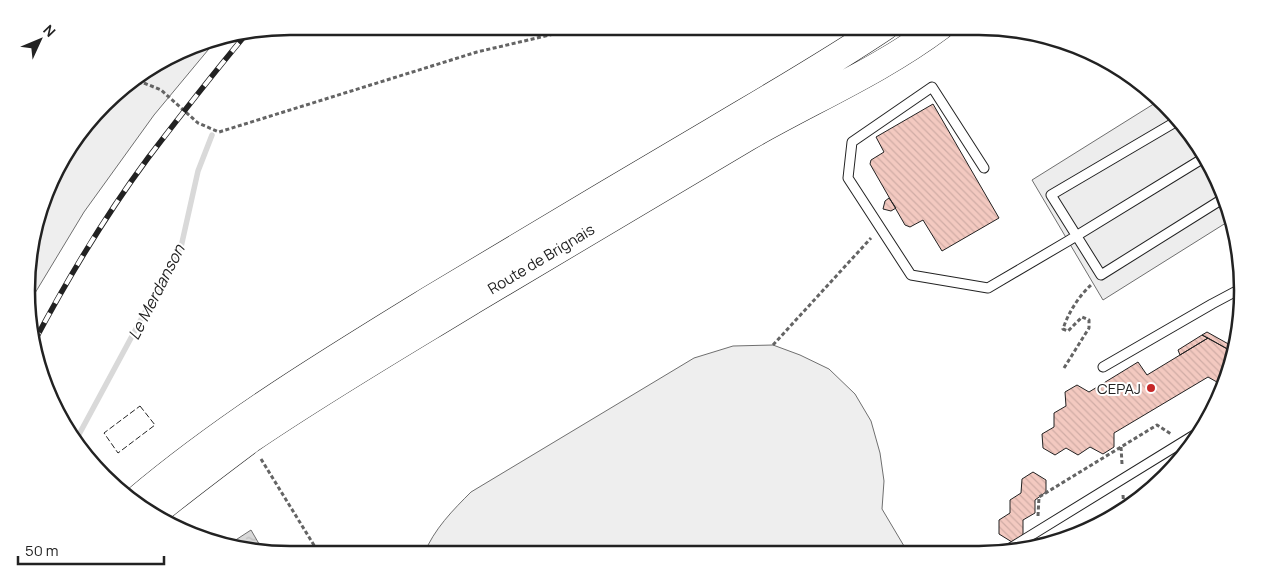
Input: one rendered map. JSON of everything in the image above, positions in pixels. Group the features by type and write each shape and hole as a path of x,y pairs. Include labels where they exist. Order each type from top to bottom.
{"main road":[{"name":"Route de Brignais","path":"141,497 168,474 226,431 308,376 871,35"},
{"name":"Route de Brignais","path":"159,509 250,440 409,338 782,116 893,58 927,35"}],"lane":[{"path":"984,168 932,88 852,142 848,178 911,275 988,288 1076,237 1199,161"},
{"path":"1172,124 1051,195 1101,275 1218,202"},
{"path":"1103,367 1234,292"},
{"path":"1020,543 1183,442"}],"path":[{"path":"142,83 160,90 198,123 219,132 477,52 550,35"},
{"path":"773,345 880,228"},
{"path":"1064,368 1089,328 1089,320 1082,317 1068,332 1063,329 1066,321 1083,292 1101,275"},
{"path":"1037,532 1039,497 1157,425 1183,442"},
{"path":"250,440 315,546"}],"shaded area":[{"path":"209,49 154,115 84,212 35,293 37,257 44,224 61,177 78,149 98,122 135,88 177,61"},
{"path":"1153,104 1171,122 1200,163 1215,193 1225,224 1103,300 1032,180"},
{"path":"773,345 800,355 829,369 855,394 871,421 880,453 884,481 882,509 904,546 428,546 451,513 471,492 694,358 733,346"}],"water":[{"path":"251,530 259,544 257,544 236,540"}],"building":[{"path":"933,104 999,218 942,251 923,220 910,227 905,225 870,164 871,160 884,152 876,137"},
{"path":"889,198 896,208 891,211 883,209 885,201"},
{"path":"1207,332 1228,344 1227,349 1202,335"},
{"path":"1202,335 1208,338 1180,355 1178,350"},
{"path":"1208,338 1227,349 1217,382 1208,377 1114,433 1114,447 1103,454 1090,447 1078,455 1066,448 1055,455 1043,448 1042,434 1054,427 1054,413 1066,406 1065,392 1077,385 1089,392 1138,362 1147,375"},
{"path":"1033,472 1046,480 1046,492 1035,500 1035,513 1023,520 1023,535 1012,542 999,534 999,520 1010,513 1010,500 1021,493 1022,479"}],"waterway":[{"name":"Le Merdanson","path":"79,434 181,247 198,171 212,135"}],"railway":[{"path":"39,333 60,294 132,180 241,40"}],"fence":[{"path":"140,406 155,425 118,453 104,433 140,406"}],"place":[{"name":"CEPAJ","path":"1151,388"}]}
